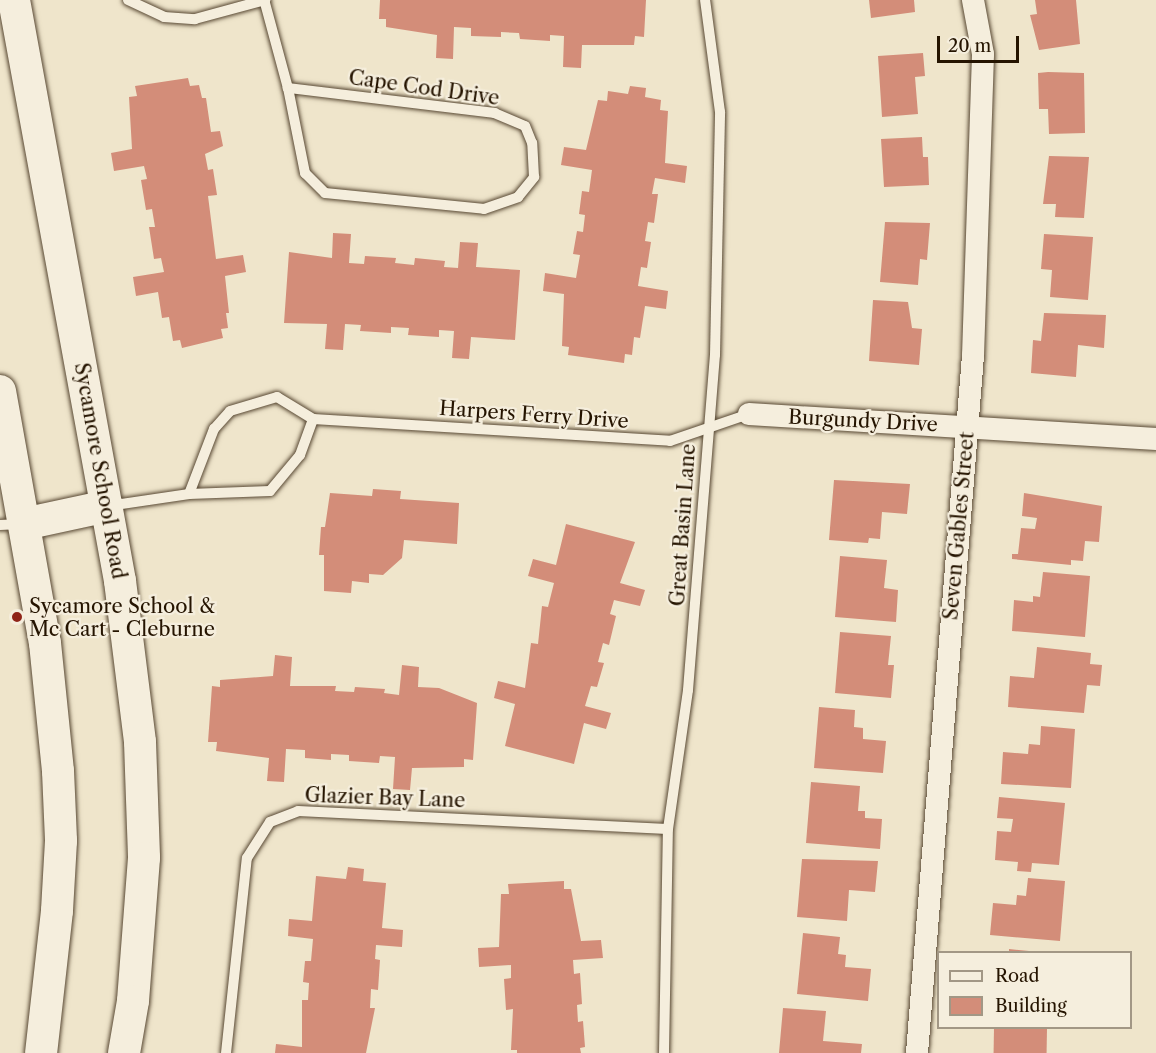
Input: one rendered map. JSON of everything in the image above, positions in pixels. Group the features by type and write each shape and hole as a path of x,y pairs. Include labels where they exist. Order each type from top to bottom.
{"main road":[{"name":"Sycamore School Road","path":"14,0 107,506 131,660 144,812 133,1001 124,1053"},
{"path":"0,391 12,524 53,708 61,841 41,1053"},
{"path":"12,524 107,506"}],"street":[{"name":"Seven Gables Street","path":"917,1053 973,356 983,54 973,0"},
{"name":"Burgundy Drive","path":"749,414 1156,439"}],"lane":[{"path":"128,0 164,17 195,19 265,1"},
{"name":"Great Basin Lane","path":"664,1053 668,829 688,690 715,355 720,112 705,0"},
{"name":"Cape Cod Drive","path":"265,1 288,88 305,173 325,193 484,209 518,197 534,177 532,143 525,126 495,113 288,88"},
{"path":"107,506 189,494 270,491 300,455 313,419 277,398 230,411 214,429 189,494"},
{"name":"Harpers Ferry Drive","path":"313,419 670,441 749,414"},
{"name":"Glazier Bay Lane","path":"226,1053 247,858 270,822 298,811 668,829"}],"building":[{"path":"380,0 646,0 644,37 635,36 634,45 582,45 581,68 563,67 564,36 550,35 550,41 520,39 519,33 501,32 501,37 471,36 471,28 454,27 453,59 436,58 437,35 386,27 386,19 379,19"},
{"path":"869,0 914,0 915,12 871,18"},
{"path":"1035,0 1076,0 1080,44 1039,50 1030,15 1037,14"},
{"path":"923,53 925,76 915,77 918,114 882,117 878,56"},
{"path":"1038,73 1084,73 1085,133 1049,134 1048,109 1039,109"},
{"path":"188,78 190,86 199,85 202,98 206,98 211,132 220,131 223,146 205,154 208,170 213,169 217,195 208,196 216,259 243,255 246,272 225,276 229,313 226,313 228,328 221,329 223,338 182,348 180,340 173,341 169,317 162,318 158,292 136,296 133,277 164,272 161,258 154,259 149,227 155,227 152,209 146,210 141,180 147,179 144,166 114,171 111,153 132,149 129,97 137,96 135,86"},
{"path":"630,86 646,88 645,97 661,100 660,110 668,111 665,163 687,166 685,183 655,178 652,194 658,194 654,223 648,222 645,241 651,242 647,268 641,267 638,286 668,291 666,309 645,306 640,338 634,337 632,355 625,354 624,363 568,355 569,347 562,346 564,294 543,291 545,273 576,278 580,255 573,254 577,231 583,232 585,215 579,214 582,191 589,192 592,170 561,165 564,147 586,150 598,100 607,101 608,91 628,94"},
{"path":"922,137 923,157 928,157 929,185 884,187 881,139"},
{"path":"1049,156 1089,157 1084,218 1055,217 1056,204 1043,204"},
{"path":"885,222 930,223 927,260 920,259 918,285 880,282"},
{"path":"333,233 351,234 349,263 364,264 365,256 396,258 395,263 414,265 415,258 445,261 444,267 458,268 460,242 478,243 476,267 520,270 515,340 471,337 469,359 452,358 454,331 439,330 439,337 408,335 409,328 391,327 391,333 360,331 361,325 345,324 343,350 325,349 327,324 284,323 289,252 332,258"},
{"path":"1044,234 1093,237 1088,300 1050,297 1052,270 1041,269"},
{"path":"873,300 908,302 912,328 922,329 919,365 869,361"},
{"path":"1044,313 1106,315 1104,348 1078,345 1076,377 1031,373 1033,340 1041,341"},
{"path":"834,480 910,484 907,514 882,512 880,539 869,538 868,543 829,540"},
{"path":"373,489 401,491 400,499 459,503 457,544 404,540 402,558 383,575 369,574 369,583 352,581 351,593 324,591 324,555 319,555 321,527 325,527 330,493 372,496"},
{"path":"1024,493 1102,506 1099,542 1085,541 1083,561 1071,560 1071,565 1012,559 1012,554 1018,554 1021,528 1035,529 1037,518 1022,516"},
{"path":"566,524 635,542 620,583 645,590 640,606 614,600 610,614 616,616 609,645 603,643 598,662 604,663 597,687 591,686 585,706 611,713 606,729 584,723 574,764 505,746 515,704 494,698 498,681 525,688 531,643 538,644 542,606 548,607 554,583 528,576 533,559 556,565"},
{"path":"840,556 887,560 884,588 898,590 896,622 835,617"},
{"path":"1043,572 1090,576 1085,637 1012,631 1014,600 1033,602 1033,596 1040,597"},
{"path":"840,632 891,636 888,665 894,665 891,698 835,693"},
{"path":"1037,647 1091,653 1090,664 1102,665 1100,686 1087,685 1084,713 1008,707 1010,676 1034,678"},
{"path":"275,655 292,657 290,686 336,686 335,691 354,692 355,687 385,689 384,693 399,695 402,665 419,667 418,687 439,688 477,703 473,760 464,759 464,767 412,768 410,790 393,789 395,757 380,756 379,763 349,761 349,755 331,754 331,760 305,758 305,750 286,749 284,782 267,781 269,758 216,751 217,742 208,742 212,686 220,687 220,680 273,676"},
{"path":"819,707 855,710 854,727 863,728 863,739 886,741 883,773 814,768"},
{"path":"1041,726 1075,729 1071,788 1001,784 1003,752 1028,754 1029,744 1040,745"},
{"path":"811,782 860,786 858,811 865,811 865,818 882,819 880,849 806,843"},
{"path":"999,797 1065,803 1059,865 1032,863 1031,872 1017,871 1018,862 995,860 997,831 1011,832 1013,819 997,818"},
{"path":"802,859 878,861 875,892 849,890 847,921 797,917"},
{"path":"348,867 364,869 363,881 386,883 382,928 403,930 402,947 376,945 375,959 380,960 378,990 371,989 370,1008 375,1008 366,1053 275,1053 276,1044 302,1047 302,1000 308,1000 309,983 303,982 305,961 311,961 313,939 288,936 289,919 312,921 316,876 346,879"},
{"path":"1028,878 1065,881 1060,941 990,935 993,903 1016,905 1017,895 1026,896"},
{"path":"564,881 564,889 571,889 581,941 601,940 603,958 573,960 574,974 580,973 582,1004 577,1005 578,1022 583,1021 585,1047 580,1048 581,1053 517,1053 517,1050 511,1050 513,1009 506,1010 504,979 511,978 511,965 479,967 478,948 499,947 501,894 509,894 508,884"},
{"path":"803,933 840,937 838,954 846,955 845,967 871,969 868,1001 797,994"},
{"path":"783,1008 826,1011 823,1041 862,1044 861,1053 779,1053"},
{"path":"994,1029 1047,1029 1047,1053 994,1053"}],"place":[{"name":"Sycamore School & Mc Cart - Cleburne","path":"17,617"}]}
